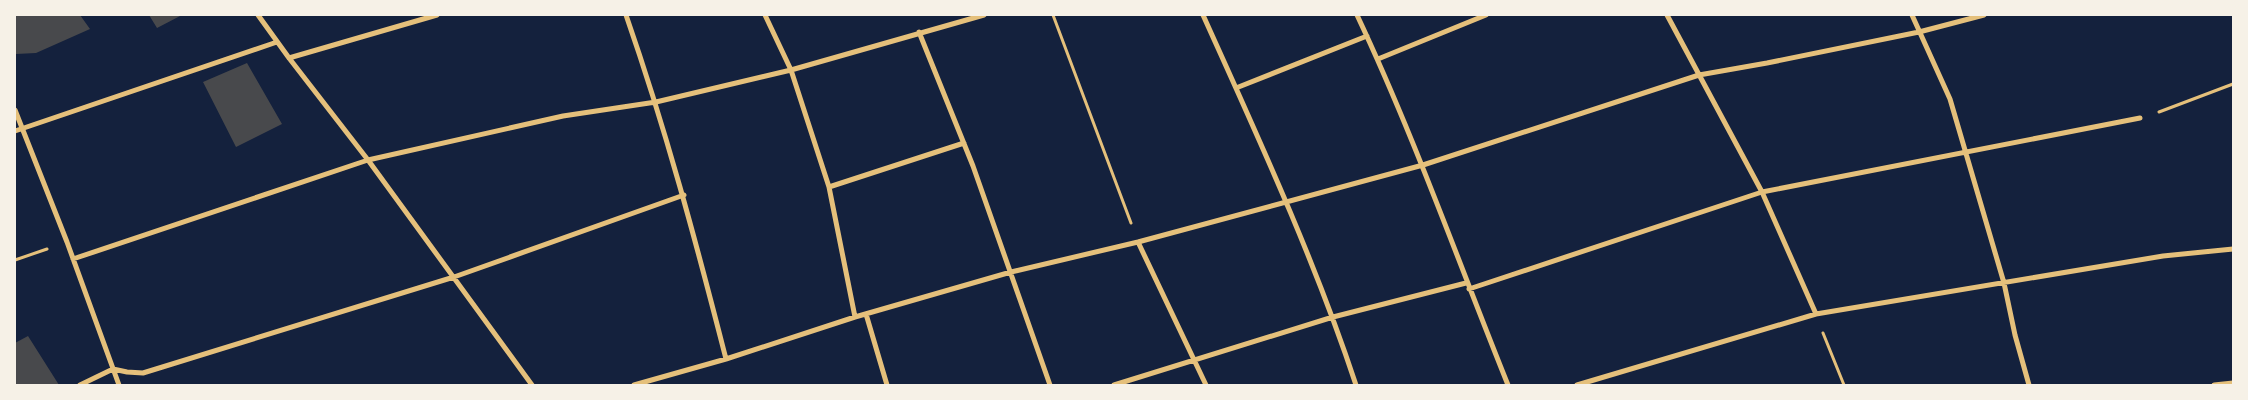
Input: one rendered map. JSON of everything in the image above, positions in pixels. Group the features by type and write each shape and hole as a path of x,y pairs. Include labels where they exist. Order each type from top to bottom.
{"street":[{"path":"258,15 288,58 368,160 532,385"},
{"path":"288,58 437,15"},
{"path":"626,15 656,102 684,195 726,360"},
{"path":"764,15 791,70 829,186 855,317"},
{"path":"72,259 368,160 563,116 656,102 791,70 984,15"},
{"path":"1203,15 1287,203 1333,317 1356,385"},
{"path":"1357,15 1378,59 1423,165 1466,283 1508,385"},
{"path":"1378,59 1486,15"},
{"path":"1667,15 1762,192 1816,314"},
{"path":"1912,15 1950,99 2004,282 2015,335 2029,385"},
{"path":"634,385 726,360 855,317 1011,272 1138,242 1423,165 1699,75 1919,32 1984,15"},
{"path":"919,32 964,143 1050,385"},
{"path":"1236,88 1367,36"},
{"path":"15,131 277,42"},
{"path":"15,110 67,242 119,385"},
{"path":"1469,289 1762,192 2140,118"},
{"path":"829,186 964,143"},
{"path":"80,385 113,369 143,373 454,277 684,195"},
{"path":"1138,242 1206,385"},
{"path":"1577,385 1816,314 2163,256 2233,249"},
{"path":"1114,385 1333,317 1466,283"},
{"path":"866,314 887,385"},
{"path":"2214,385 2233,384"}],"path":[{"path":"1054,15 1138,242"},
{"path":"2140,118 2233,84"},
{"path":"15,260 67,242"},
{"path":"1816,314 1844,385"}],"building":[{"path":"15,15 80,15 90,29 36,53 16,54"},
{"path":"149,15 182,15 157,28"},
{"path":"247,63 282,124 236,147 203,82"},
{"path":"28,336 59,385 15,385 15,343"}]}
